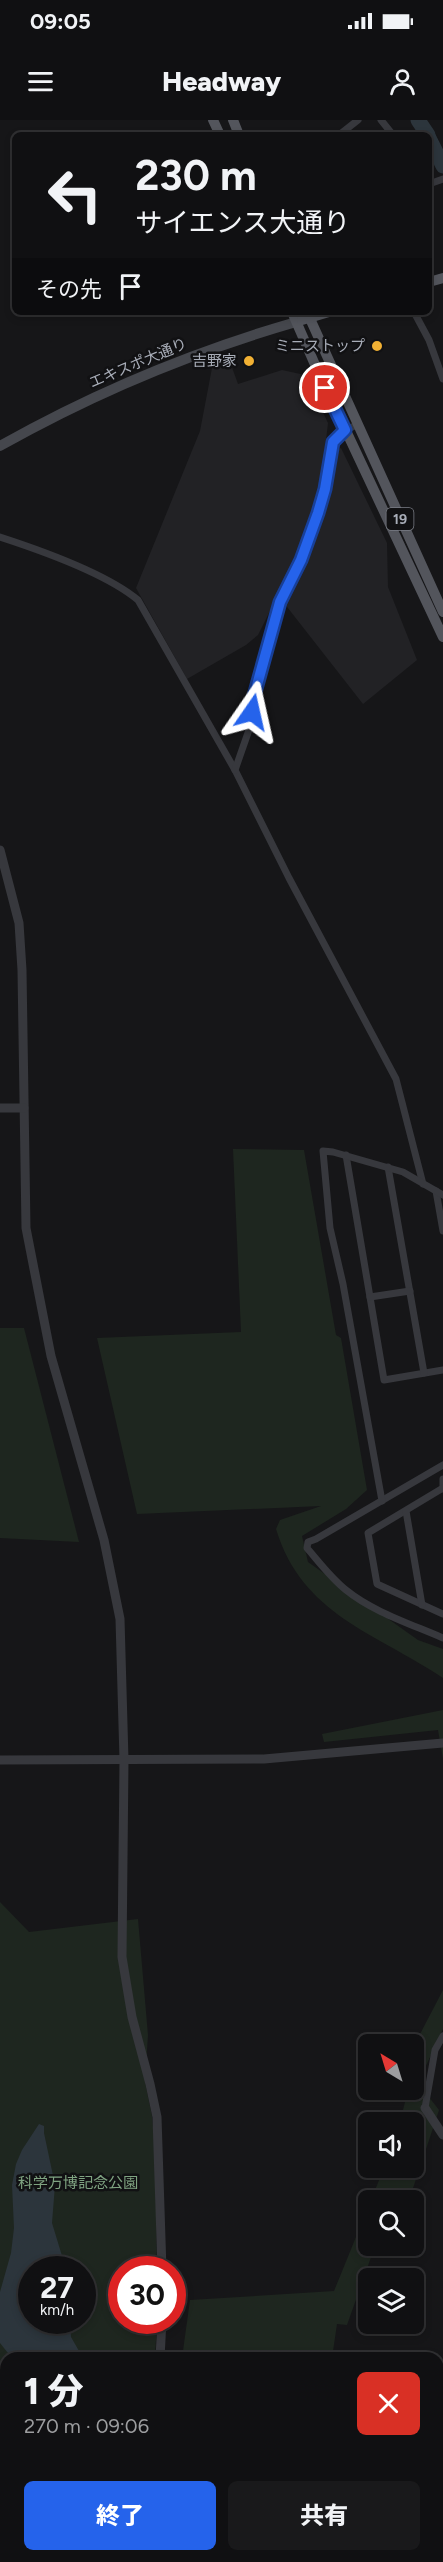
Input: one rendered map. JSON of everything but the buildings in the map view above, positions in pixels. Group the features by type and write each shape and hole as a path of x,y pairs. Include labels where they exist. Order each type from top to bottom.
{"main road":[{"name":"エキスポ大通り","path":"0,446 44,421 165,365 294,317 308,315"},
{"name":"19","path":"308,315 443,612"},
{"name":"19","path":"294,317 443,637"}],"street":[{"path":"343,132 358,120"},
{"path":"381,120 391,132"},
{"path":"416,315 429,340 443,379"},
{"path":"235,770 250,727 254,696 280,602 301,560 318,513 325,489 333,442 345,430 357,425"},
{"path":"0,537 33,548 125,588 138,600 235,770 289,878 396,1079 423,1184"},
{"path":"0,850 18,923 22,970 26,1228 51,1356 104,1540 120,1619 124,1760 122,1957 132,2017 150,2084 156,2117 162,2256"},
{"path":"0,1108 24,1108"},
{"path":"382,1501 343,1284 330,1228 323,1151 346,1155 403,1172 440,1193 443,1231"},
{"path":"346,1155 384,1380 443,1370"},
{"path":"388,1167 424,1373"},
{"path":"370,1297 410,1291"},
{"path":"443,1465 308,1542 307,1548 346,1591 368,1604 443,1638"},
{"path":"443,1479 443,1489 368,1533 377,1584 443,1614"},
{"path":"406,1511 422,1605"},
{"path":"0,1760 264,1759 443,1743"},
{"path":"443,2036 435,2050 425,2109 443,2135"},
{"path":"160,2352 161,2334"}],"shaded area":[{"path":"230,362 238,384 282,370 305,375 328,423 321,483 296,559 258,635 246,645 187,679 136,588 200,431 212,368"},
{"path":"341,448 387,543 388,587 417,660 363,704 284,603 303,564 327,501 337,450"},
{"path":"39,2124 44,2126 55,2185 52,2223 62,2256 18,2256 18,2334 71,2334 80,2352 7,2352 0,2343 0,2292 11,2253 14,2228 12,2185 16,2164"}],"green space":[{"path":"233,1149 304,1150 336,1335 341,1338 367,1490 346,1509 302,1536 308,1562 418,1640 443,1649 443,1678 344,1619 304,1582 288,1558 276,1529 280,1520 321,1506 137,1514 97,1338 241,1332"},
{"path":"0,1328 24,1328 79,1542 0,1538"},
{"path":"443,1710 443,1759 438,1730 324,1742 322,1734"},
{"name":"科学万博記念公園","path":"0,1902 29,1932 138,1919 148,2035 145,2082 152,2116 155,2148 157,2256 108,2256 108,2334 156,2334 155,2352 0,2352"},
{"path":"443,1990 443,2029 424,2070 424,2034 420,2034"},
{"path":"424,2091 439,2110 424,2155 424,2112 402,2112 406,2100 424,2100"},
{"path":"380,2178 416,2178 412,2190 375,2190"},
{"path":"358,2232 358,2256 371,2256 367,2268 358,2268 358,2294 347,2325 337,2324 333,2352 183,2352 190,2300 334,2291"}],"waterway":[{"path":"418,120 426,132"},
{"path":"432,144 443,166"}],"place":[{"name":"ミニストップ","path":"377,346"},
{"name":"吉野家","path":"249,361"}],"route":[{"path":"252,712 254,696 280,602 301,560 318,513 325,489 333,442 345,430 325,388"}]}
